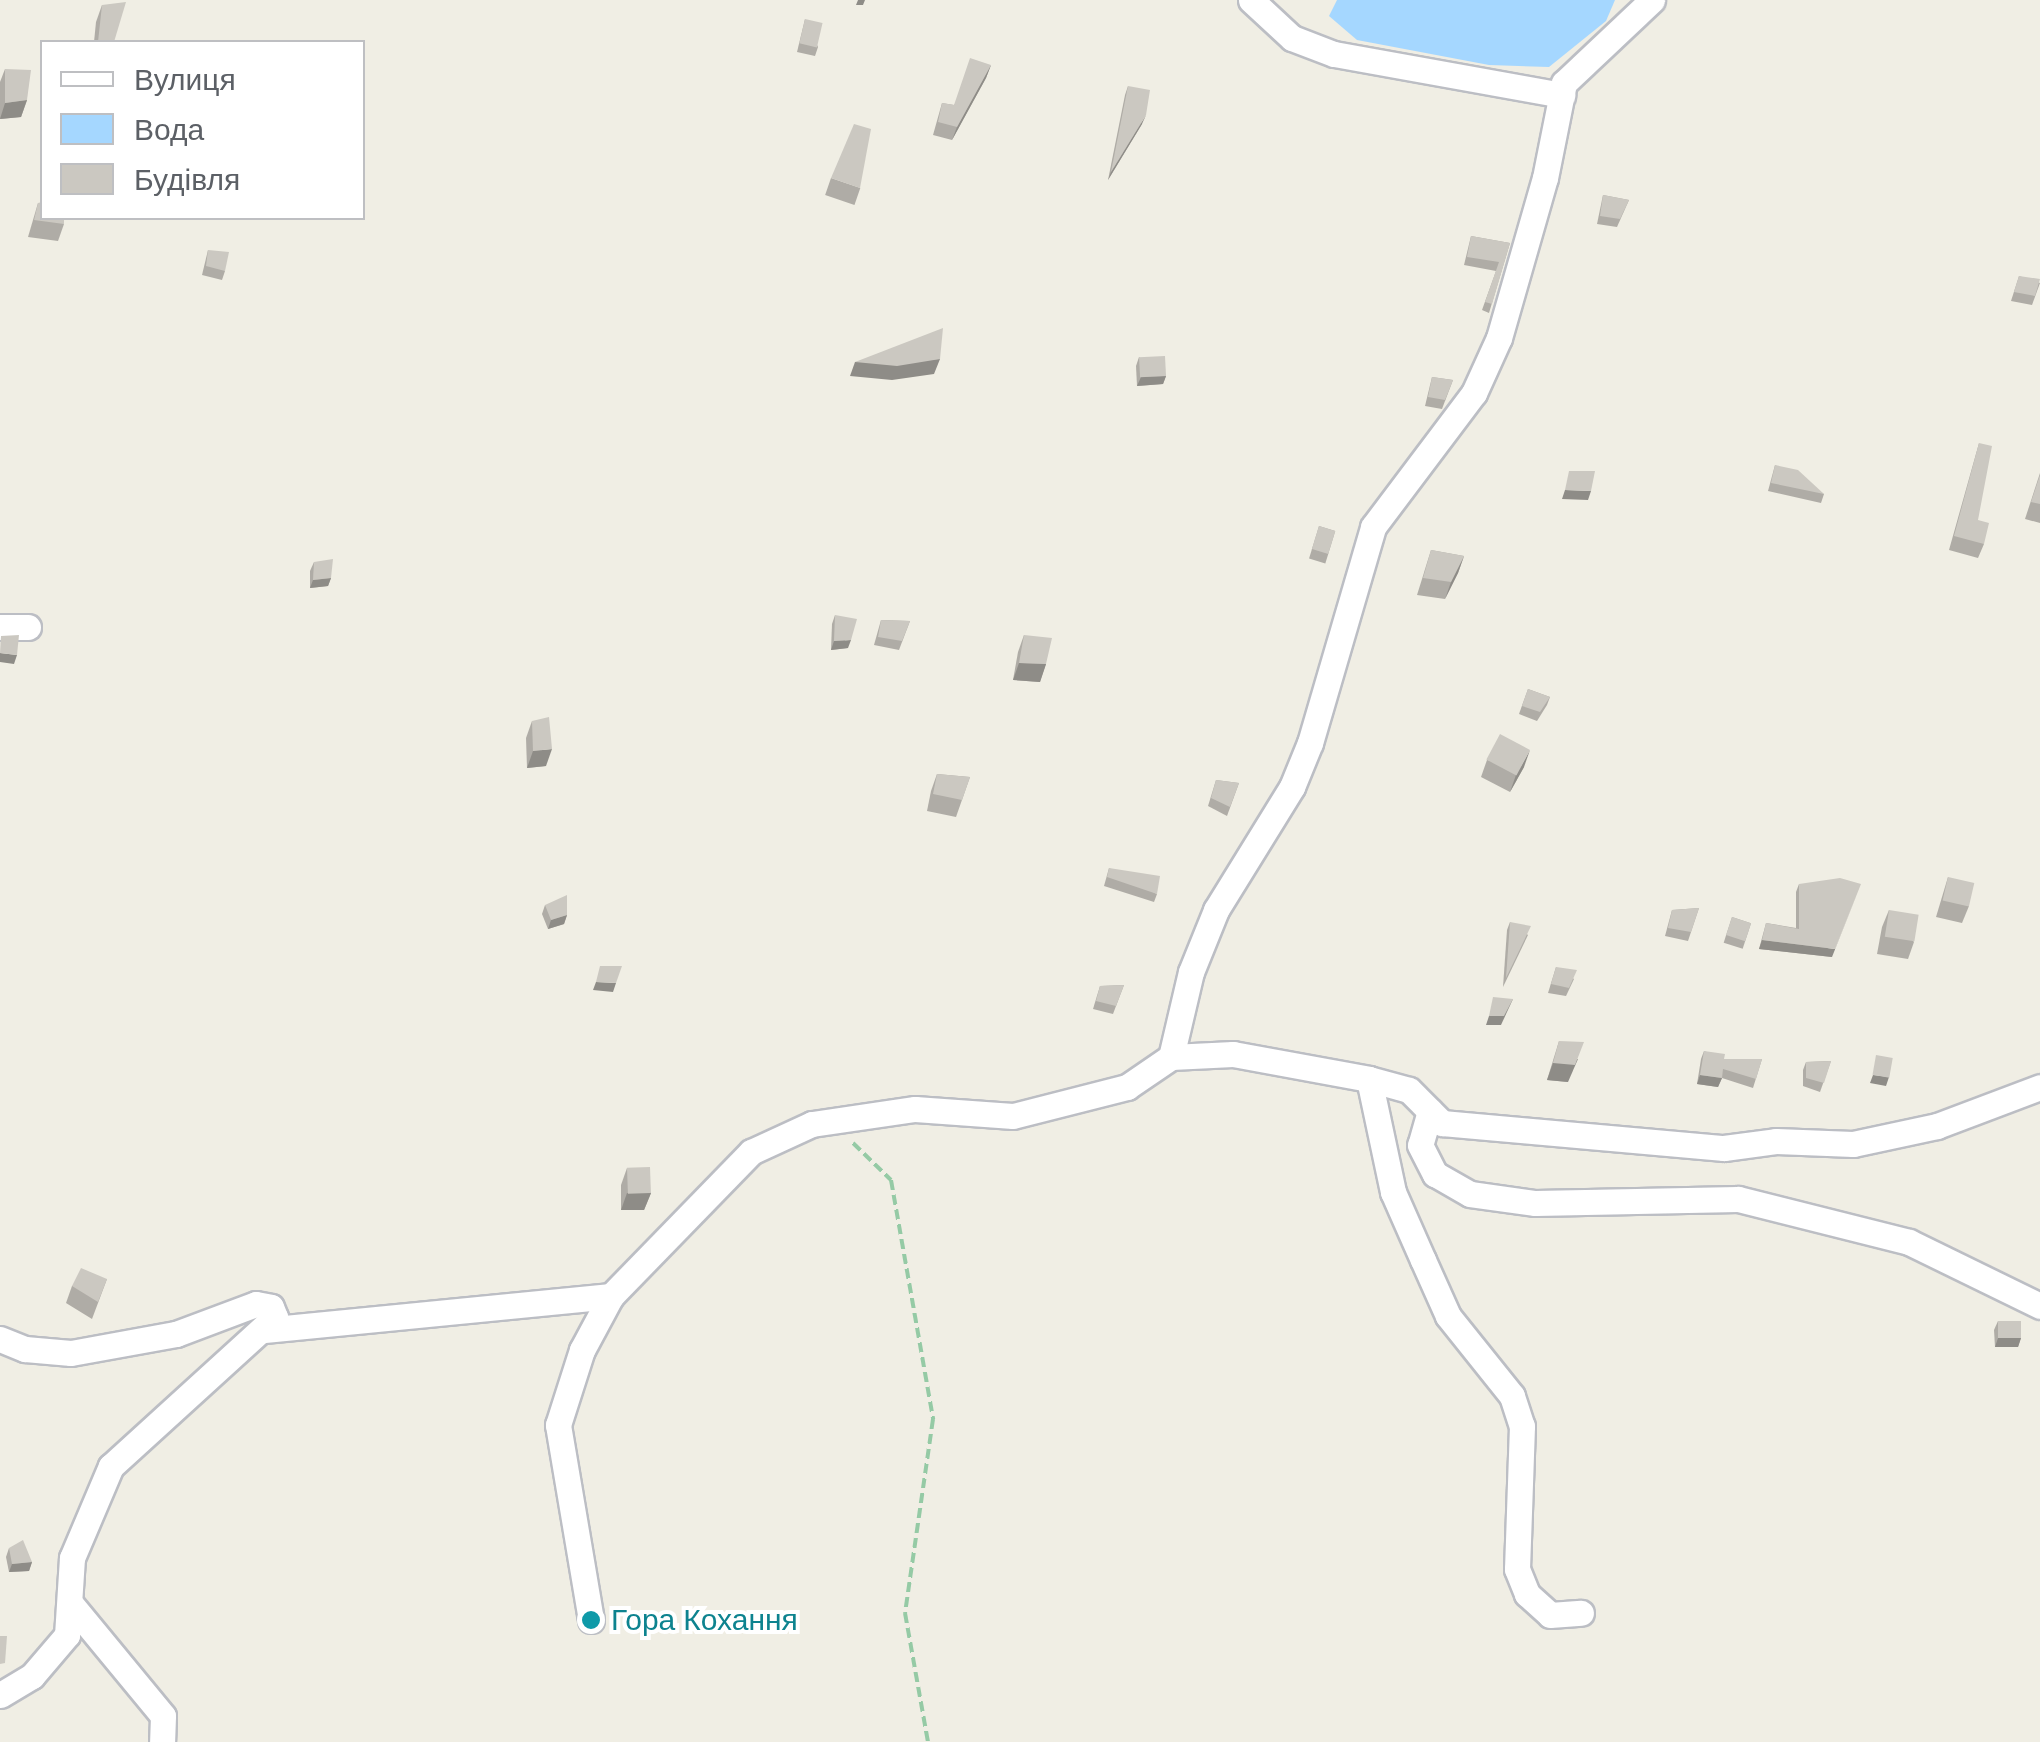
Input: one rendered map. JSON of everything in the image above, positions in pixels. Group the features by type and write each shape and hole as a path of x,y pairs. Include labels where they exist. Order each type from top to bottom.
{"street":[{"path":"1251,0 1292,38 1334,54 1562,94"},
{"path":"1171,1058 1190,972 1216,910 1292,787 1310,743 1373,527 1474,393 1500,338 1564,83 1652,0"},
{"path":"0,627 28,627"},
{"path":"592,1620 558,1425 582,1350 611,1296 751,1152 812,1124 915,1109 1013,1116 1127,1087 1171,1058 1234,1054 1410,1090 1442,1123 1724,1148 1776,1141 1853,1144 1937,1126 2040,1087"},
{"path":"1369,1079 1393,1192 1448,1316 1512,1396 1522,1426 1517,1568 1526,1594 1550,1615 1581,1613"},
{"path":"1430,1111 1420,1145 1435,1174 1470,1194 1534,1203 1738,1199 1909,1242 2040,1306"},
{"path":"0,1695 59,1649 70,1603 75,1548 111,1466 268,1325 611,1296"},
{"path":"0,1339 24,1349 71,1353 176,1334 256,1304 271,1307 268,1325"},
{"path":"70,1603 163,1716 162,1742"}],"path":[{"path":"845,1140 890,1180 933,1419 905,1613 928,1742"}],"water":[{"path":"1337,0 1615,0 1606,21 1549,67 1489,65 1357,40 1329,16"}],"building":[{"path":"126,2 115,40 98,40 102,5"},
{"path":"805,19 823,23 817,47 799,43"},
{"path":"970,58 991,65 957,127 938,122 942,103 954,105"},
{"path":"5,69 31,70 27,100 5,103"},
{"path":"1128,86 1150,90 1146,115 1111,172"},
{"path":"854,124 871,129 860,188 831,178"},
{"path":"1603,195 1629,200 1620,219 1600,216"},
{"path":"38,203 40,220 64,220 64,224 34,220"},
{"path":"1471,236 1510,243 1492,304 1485,302 1499,262 1467,257"},
{"path":"208,250 229,252 225,271 206,266"},
{"path":"2019,276 2040,279 2035,296 2014,292"},
{"path":"943,328 940,359 897,366 855,362"},
{"path":"1165,356 1166,376 1140,377 1139,357"},
{"path":"1432,377 1453,380 1445,400 1428,397"},
{"path":"1979,443 1992,446 1978,520 1989,523 1984,544 1954,536"},
{"path":"1775,465 1798,470 1824,494 1771,483"},
{"path":"1569,471 1595,471 1591,491 1565,490"},
{"path":"2040,475 2040,504 2031,502"},
{"path":"1319,526 1335,531 1328,554 1312,549"},
{"path":"1431,550 1464,556 1451,582 1423,578"},
{"path":"333,559 331,578 313,580 314,562"},
{"path":"835,615 857,619 851,640 834,641"},
{"path":"881,620 910,621 902,641 878,637"},
{"path":"19,635 17,655 0,653 1,636"},
{"path":"1024,635 1052,638 1046,664 1019,663"},
{"path":"1528,689 1550,697 1540,712 1522,706"},
{"path":"549,717 552,749 533,751 532,721"},
{"path":"1500,734 1530,750 1516,776 1486,760"},
{"path":"937,774 970,777 962,800 933,794"},
{"path":"1216,780 1239,783 1230,807 1211,798"},
{"path":"1109,868 1160,876 1157,894 1107,877"},
{"path":"1948,877 1974,883 1969,906 1943,900"},
{"path":"1840,878 1861,884 1835,949 1762,940 1766,923 1799,929 1799,884"},
{"path":"567,895 567,915 551,920 545,905"},
{"path":"1699,908 1691,932 1668,928 1672,910"},
{"path":"1889,910 1919,915 1914,941 1885,937"},
{"path":"1732,917 1751,923 1745,941 1726,935"},
{"path":"1510,922 1531,926 1506,978"},
{"path":"600,966 622,966 616,983 596,982"},
{"path":"1556,967 1577,970 1569,988 1551,984"},
{"path":"1124,985 1116,1006 1096,1001 1100,986"},
{"path":"1493,997 1513,999 1504,1016 1489,1016"},
{"path":"1559,1041 1584,1042 1575,1065 1553,1063"},
{"path":"1704,1051 1725,1054 1724,1059 1762,1059 1756,1079 1723,1069 1722,1078 1700,1075"},
{"path":"1876,1055 1893,1058 1889,1078 1873,1075"},
{"path":"1831,1061 1824,1083 1806,1078 1806,1062"},
{"path":"650,1167 651,1193 628,1194 627,1168"},
{"path":"81,1268 107,1279 98,1302 72,1286"},
{"path":"1998,1321 2021,1321 2021,1338 1998,1338"},
{"path":"23,1540 32,1562 12,1564 9,1548"},
{"path":"0,1636 7,1636 5,1663 0,1664"}],"place":[{"name":"Гора Кохання","path":"591,1620"}]}
